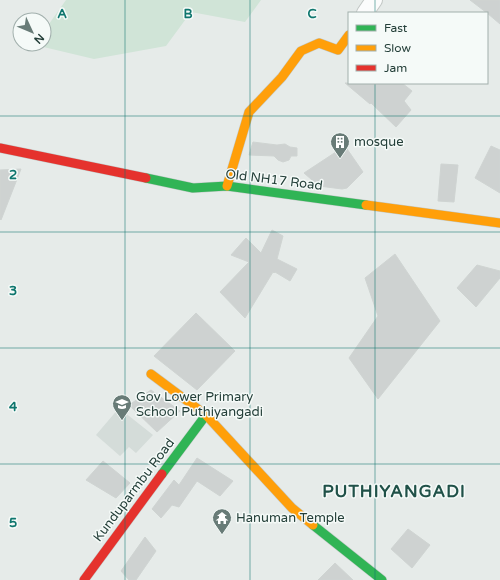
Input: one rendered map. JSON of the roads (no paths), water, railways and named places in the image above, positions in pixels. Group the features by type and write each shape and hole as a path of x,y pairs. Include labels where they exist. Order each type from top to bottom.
{"main road":[{"path":"227,186 249,112 282,77 301,51 319,43 338,50 348,36"},
{"name":"Old NH17 Road","path":"0,148 193,188 227,186 500,222"},
{"path":"151,374 206,415 292,508 382,580"},
{"name":"Kunduparmbu Road","path":"84,580 206,415"}],"street":[{"path":"366,12 374,0"}],"place":[{"name":"mosque","path":"340,159"},
{"name":"Gov Lower Primary School Puthiyangadi","path":"122,421"},
{"name":"Hanuman Temple","path":"222,535"}],"district":[{"name":"PUTHIYANGADI","path":"394,491"}]}
